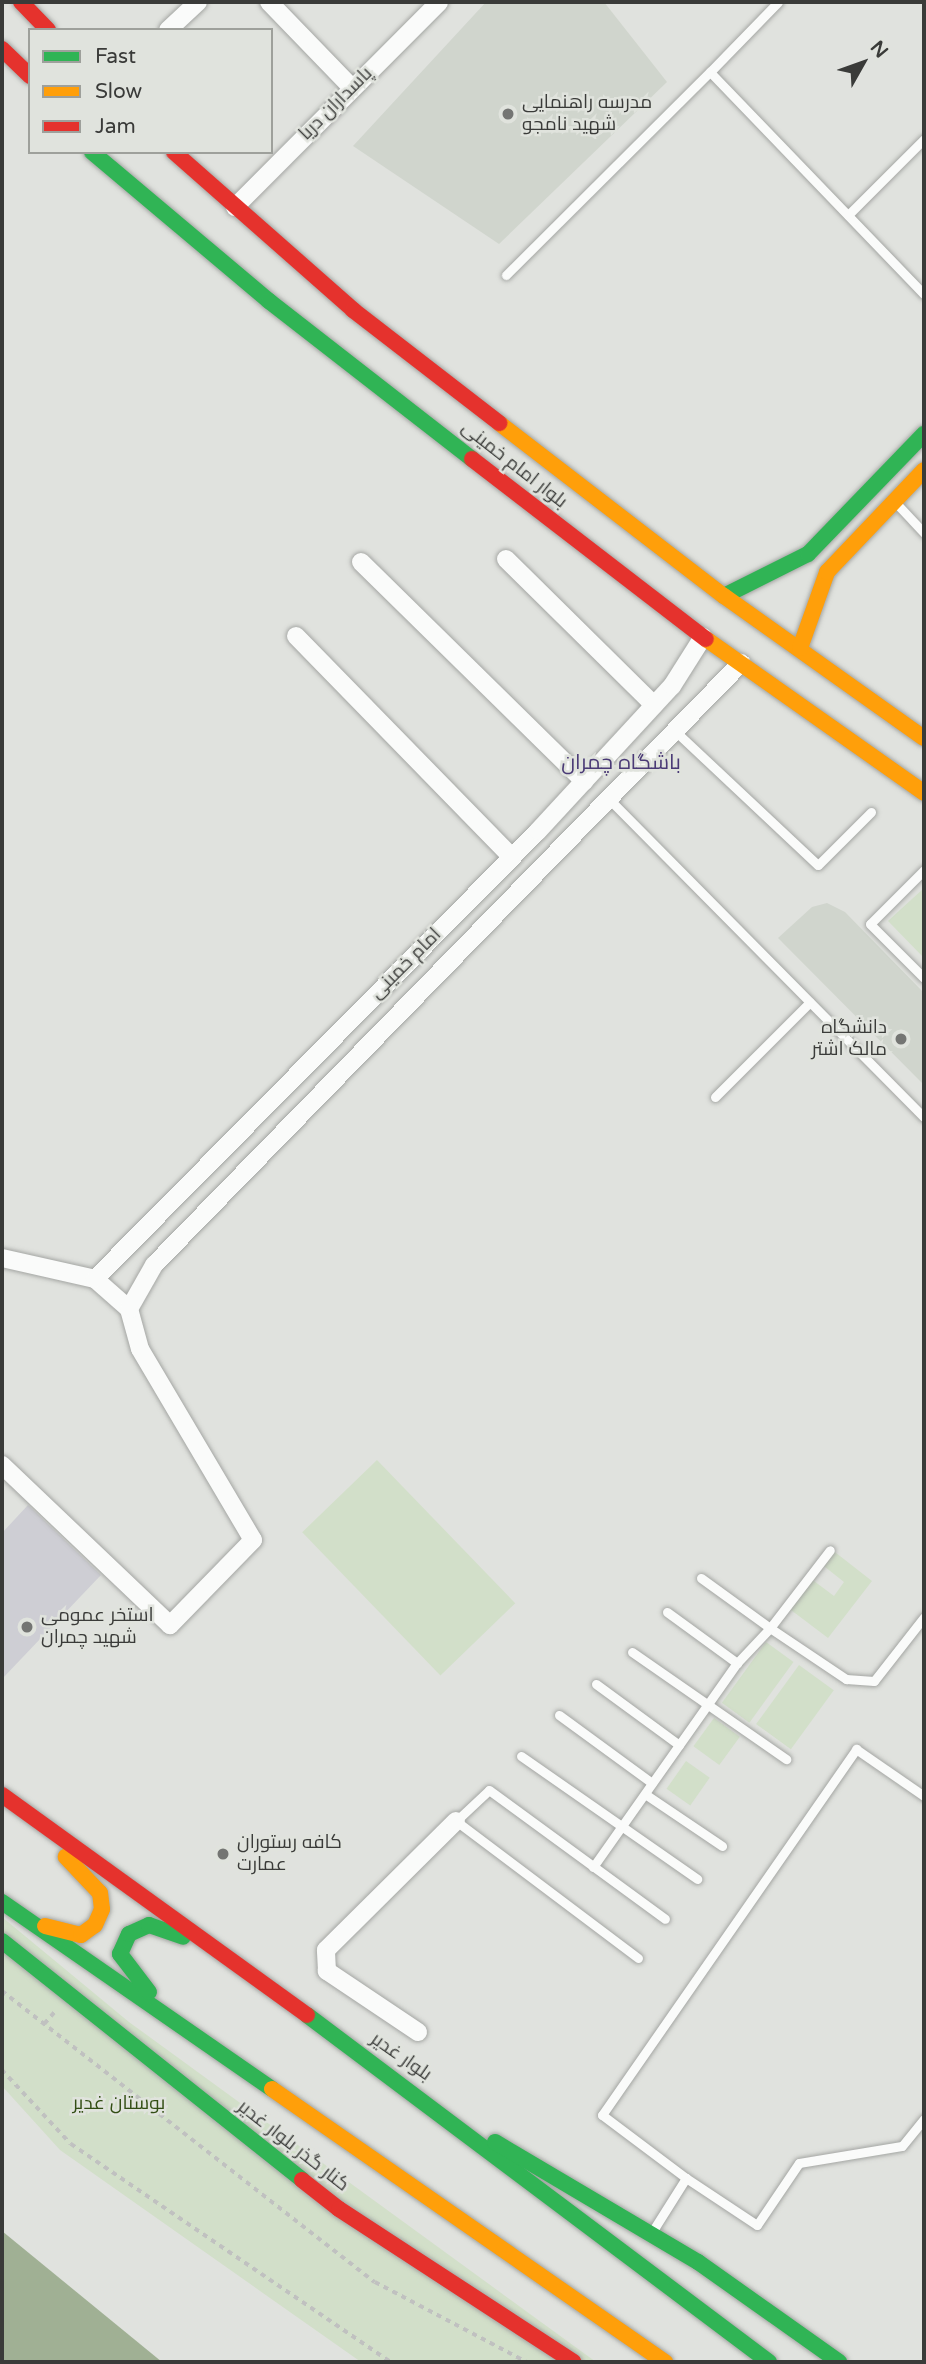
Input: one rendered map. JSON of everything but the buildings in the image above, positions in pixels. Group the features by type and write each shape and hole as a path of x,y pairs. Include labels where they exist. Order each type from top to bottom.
{"main road":[{"path":"21,2 46,28"},
{"path":"2,48 28,74"},
{"path":"3,70 28,91"},
{"name":"بلوار امام خمینی","path":"94,154 269,301 703,637 924,793"},
{"name":"بلوار امام خمینی","path":"176,154 353,310 724,596 924,737"},
{"path":"724,596 808,554 924,434"},
{"path":"800,648 827,572 924,470"},
{"path":"878,483 894,501"},
{"name":"بلوار غدیر","path":"2,1795 251,1977 445,2114 769,2362"},
{"path":"2,1901 58,1932 81,1935 94,1925 102,1909 100,1893 16,1805"},
{"path":"2,1901 665,2362"},
{"path":"209,2047 127,1968 120,1954 129,1934 149,1925 174,1932 251,1977"},
{"name":"کنار گذر بلوار غدیر","path":"2,1941 339,2209 574,2362"},
{"path":"445,2114 652,2234 839,2362"}],"street":[{"path":"170,28 198,2"},
{"path":"269,2 352,88"},
{"name":"پاسداران دریا","path":"235,207 439,2"},
{"path":"506,559 654,705"},
{"path":"361,562 584,781"},
{"path":"296,636 512,857"},
{"name":"امام خمینی","path":"94,1279 533,835 654,705 703,637"},
{"path":"129,1309 154,1265 552,853 741,663"},
{"path":"634,727 657,747"},
{"path":"533,835 552,853"},
{"path":"451,918 471,937"},
{"path":"363,1008 385,1027"},
{"path":"279,1093 302,1114"},
{"path":"198,1176 221,1197"},
{"path":"2,1258 94,1279 129,1309 139,1349 253,1540 170,1625 2,1465"},
{"path":"418,2032 327,1971 327,1950 456,1821"}],"lane":[{"path":"506,275 778,2"},
{"path":"710,72 924,294"},
{"path":"848,215 924,139"},
{"path":"894,501 924,533"},
{"path":"674,730 818,865 871,811"},
{"path":"608,798 924,1117"},
{"path":"924,870 870,924 924,978"},
{"path":"715,1097 810,1002"},
{"path":"593,1867 737,1663 770,1628 830,1550"},
{"path":"701,1578 846,1679 874,1681 924,1616"},
{"path":"667,1612 737,1663"},
{"path":"632,1653 786,1759"},
{"path":"596,1684 679,1745"},
{"path":"559,1715 652,1783"},
{"path":"924,1796 856,1749 602,2115 687,2178 757,2225 799,2163 902,2146 924,2119"},
{"path":"521,1756 697,1879"},
{"path":"638,1958 456,1821 489,1790 665,1919"},
{"path":"645,1794 722,1846"},
{"path":"652,2234 687,2178"}],"path":[{"path":"2,1991 375,2282 527,2362"},
{"path":"2,2070 71,2144 390,2362"}],"shaded area":[{"name":"مدرسه راهنمایی شهید نامجو","path":"486,2 604,2 667,82 499,244 353,146"},
{"name":"دانشگاه مالک اشتر","path":"827,903 845,912 924,993 924,1085 778,938 812,907"},
{"path":"2,2231 162,2362 2,2362"}],"green space":[{"path":"924,888 924,958 888,921"},
{"path":"377,1460 515,1603 440,1675 302,1532"},
{"path":"831,1549 872,1581 828,1638 787,1607 810,1578 834,1596 844,1582 820,1563"},
{"path":"766,1642 794,1662 749,1723 722,1703"},
{"path":"799,1665 834,1690 791,1749 756,1724"},
{"path":"714,1718 740,1737 719,1765 693,1746"},
{"path":"686,1761 710,1778 690,1805 666,1789"},
{"name":"بوستان غدیر","path":"2,1917 129,2022 596,2362 361,2362 60,2150 2,2086"}],"traffic: fast":[{"path":"94,154 269,301 472,459"},
{"path":"724,596 808,554 924,434"},
{"path":"2,1902 272,2089"},
{"path":"149,1992 120,1954 129,1934 149,1925 183,1937"},
{"path":"2,1941 302,2180"},
{"path":"307,2015 769,2362"},
{"path":"495,2142 698,2262 839,2362"}],"traffic: slow":[{"path":"499,423 724,596 924,738"},
{"path":"800,648 827,572 924,470"},
{"path":"706,639 924,793"},
{"path":"45,1926 81,1935 95,1925 102,1909 100,1893 66,1857"},
{"path":"272,2089 665,2362"}],"traffic: jam":[{"path":"21,2 46,28"},
{"path":"2,49 28,74"},
{"path":"176,154 353,310 499,423"},
{"path":"472,459 706,639"},
{"path":"2,1795 307,2015"},
{"path":"302,2180 339,2209 574,2362"}],"place":[{"name":"مدرسه راهنمایی شهید نامجو","path":"508,114"},
{"name":"دانشگاه مالک اشتر","path":"901,1039"},
{"name":"استخر عمومی شهید چمران","path":"27,1627"},
{"name":"کافه رستوران عمارت","path":"223,1854"}],"district":[{"name":"باشگاه چمران","path":"621,763"}]}
